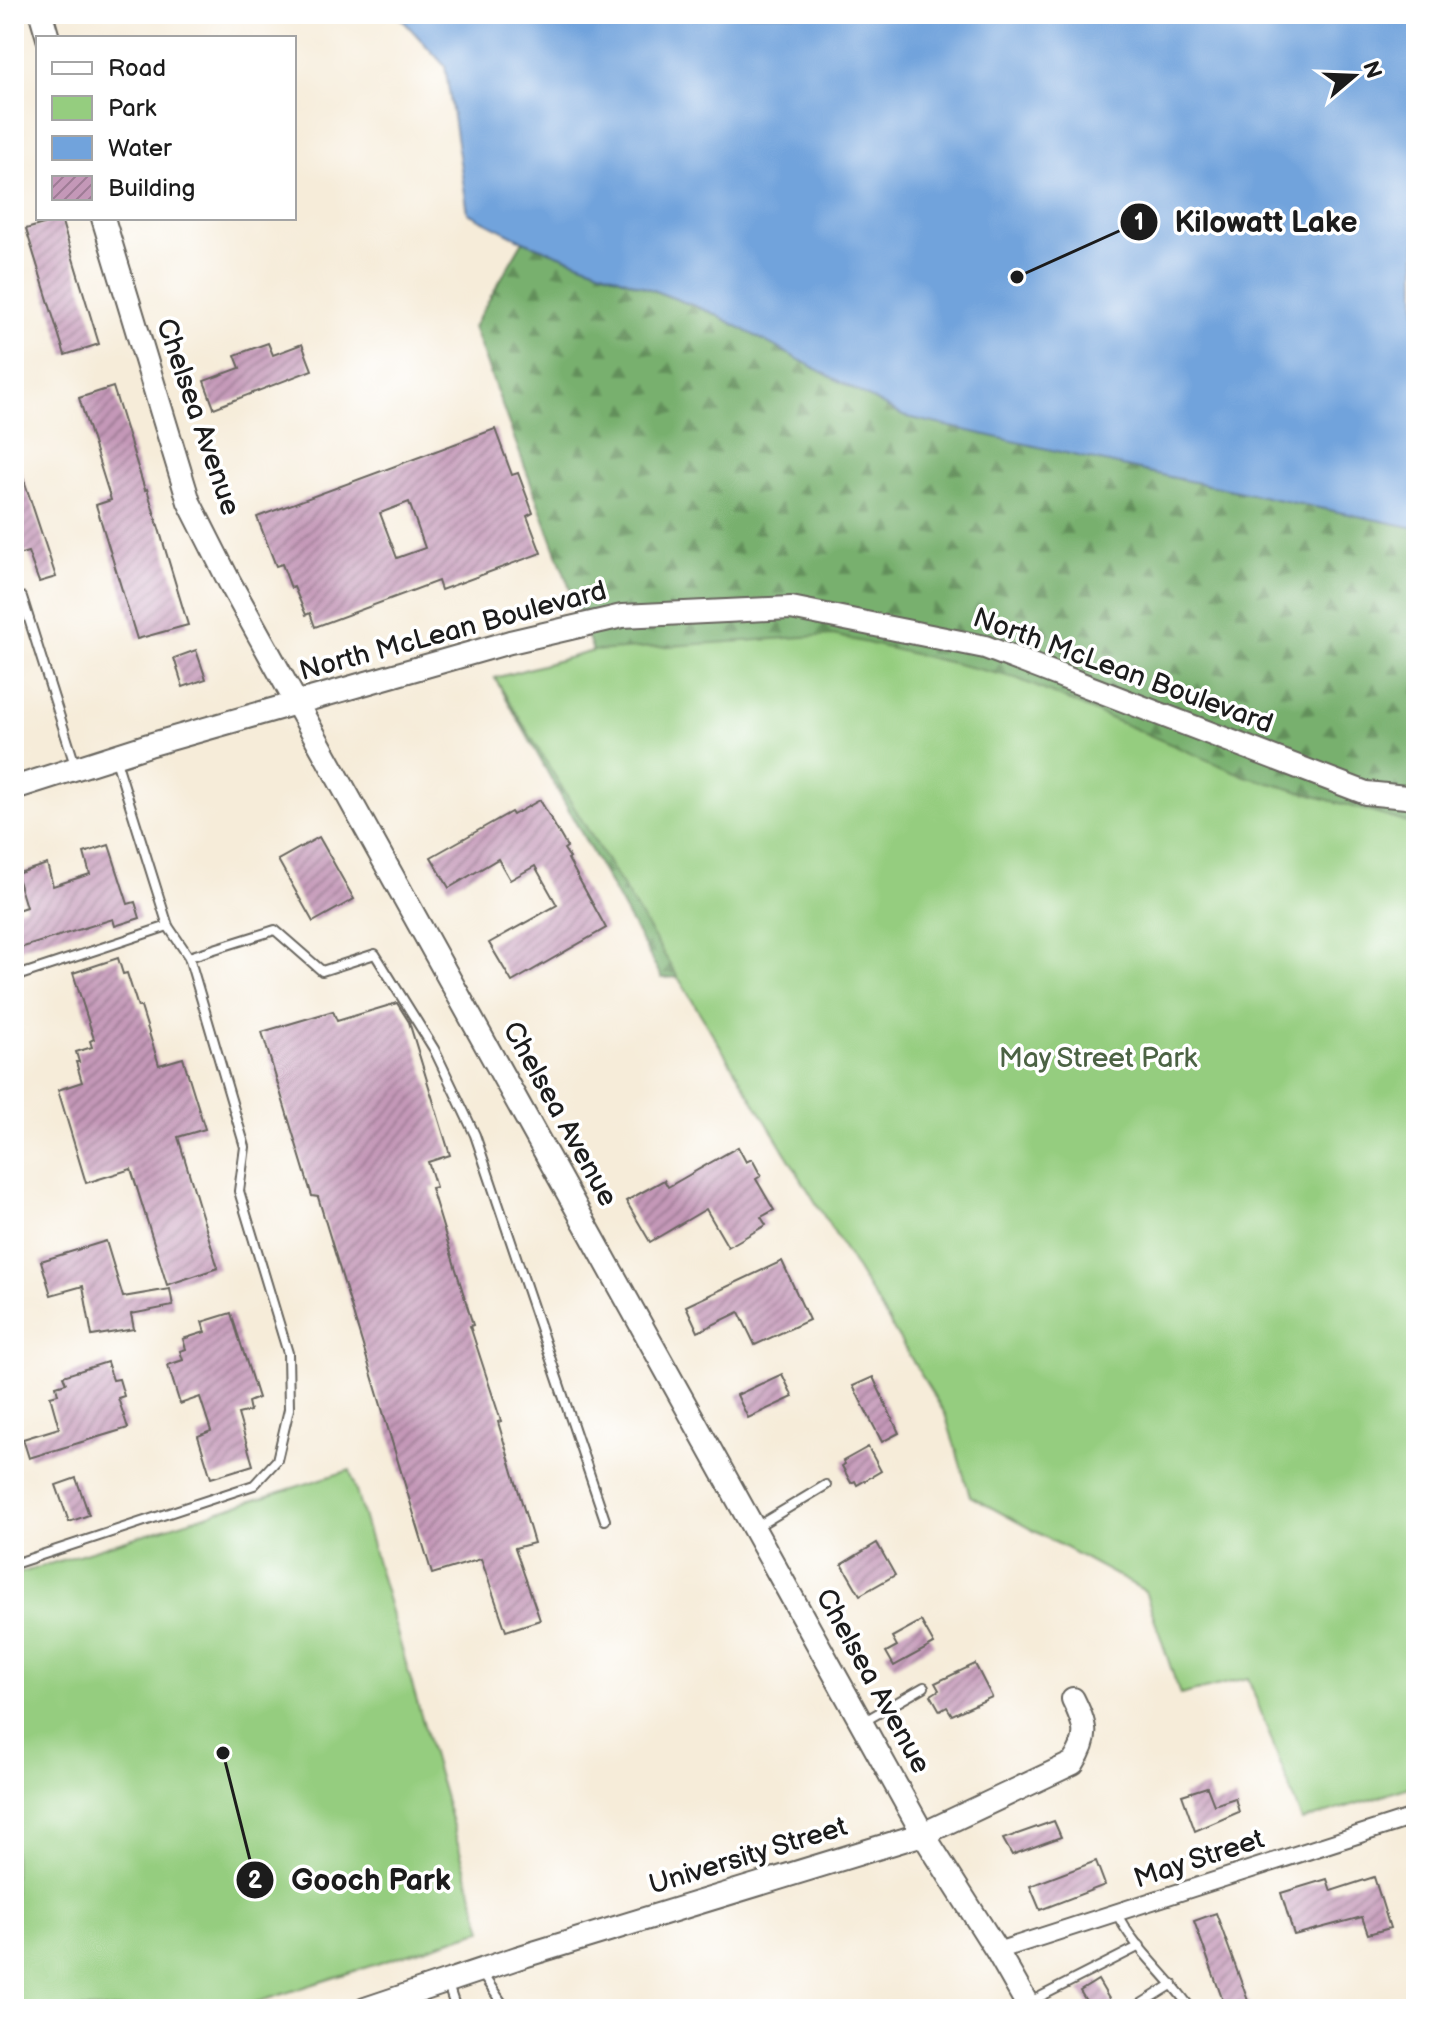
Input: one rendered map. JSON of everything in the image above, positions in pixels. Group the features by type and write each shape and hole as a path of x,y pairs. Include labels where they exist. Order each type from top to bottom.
{"main road":[{"path":"41,14 47,36"},
{"name":"Chelsea Avenue","path":"104,220 189,502 296,703 923,1834 1029,2006"},
{"name":"North McLean Boulevard","path":"14,788 510,642 622,616 791,608 985,647 1366,793 1416,798"},
{"name":"University Street","path":"365,2009 923,1834 1073,1763 1085,1744 1086,1736 1073,1699"}],"street":[{"name":"May Street","path":"997,1951 1416,1816"}],"lane":[{"path":"14,599 22,597 76,768"},
{"path":"14,1564 254,1485 277,1460 289,1409 288,1353 239,1191 245,1147 189,957 168,926 115,756"},
{"path":"14,977 168,926"},
{"path":"189,957 275,930 322,971 375,954 434,1049 475,1135 605,1520"},
{"path":"14,1060 19,1078"},
{"path":"755,1528 826,1485"},
{"path":"862,1723 924,1687"},
{"path":"1116,1912 1124,1929 1191,2009"},
{"path":"1029,2006 1140,1946"},
{"path":"480,1971 506,2009"},
{"path":"447,1982 456,2009"},
{"path":"1133,2009 1173,1984"}],"green space":[{"path":"523,241 713,313 1170,477 1416,528 1416,1030 792,971 662,978 495,678 593,651 473,327"},
{"name":"May Street Park","path":"833,635 1016,678 1245,776 1416,825 1416,1785 1302,1821 1248,1678 1180,1695 1145,1591 970,1496 945,1414 495,678 594,651"},
{"path":"350,1470 483,1930 236,2009 14,2009 14,1575"}],"water":[{"path":"397,14 1416,14 1416,528 1170,477 903,416 713,313 523,241 468,213 445,66"}],"building":[{"path":"61,220 99,344 65,355 26,229"},
{"path":"268,343 273,355 302,344 312,370 214,408 204,381 240,368 235,355"},
{"path":"113,387 188,625 137,639 96,505 111,500 79,398"},
{"path":"495,429 512,475 518,473 533,513 527,516 541,553 441,590 438,581 315,627 294,587 291,588 282,564 276,566 257,517","holes":["409,502 425,548 397,558 380,513"]},
{"path":"14,462 18,462 56,577 39,582 28,552 14,556"},
{"path":"196,650 206,679 183,687 174,658"},
{"path":"540,800 567,847 564,849 568,859 606,928 512,982 489,943 557,905 535,866 510,880 498,859 449,888 431,857 511,812 513,815"},
{"path":"319,837 354,899 313,922 278,860"},
{"path":"109,845 128,904 135,902 140,918 115,926 113,919 14,950 14,911 26,907 16,874 47,864 53,886 90,874 84,853"},
{"path":"118,958 123,974 127,973 138,1007 141,1007 159,1065 183,1058 205,1129 178,1137 218,1268 167,1285 131,1169 86,1183 58,1090 82,1082 76,1052 92,1047 90,1041 94,1039 73,973"},
{"path":"397,1003 409,1022 450,1155 428,1162 436,1187 431,1188 534,1543 515,1548 540,1620 506,1631 481,1559 432,1574 318,1197 312,1196 262,1032 333,1011 337,1021"},
{"path":"738,1147 746,1162 752,1159 761,1176 756,1179 774,1210 761,1217 766,1225 728,1247 706,1209 650,1242 626,1201 664,1180 668,1187"},
{"path":"106,1241 123,1297 170,1289 173,1306 131,1314 134,1329 92,1336 83,1286 51,1295 41,1261"},
{"path":"782,1261 809,1320 755,1345 739,1312 698,1332 686,1306"},
{"path":"231,1313 258,1398 248,1402 250,1411 238,1414 253,1465 211,1478 198,1436 211,1431 200,1397 180,1404 168,1365 183,1360 180,1351 186,1349 183,1339 205,1332 202,1322"},
{"path":"107,1362 113,1380 119,1379 124,1396 118,1398 128,1428 29,1458 23,1439 59,1428 50,1396 58,1394 56,1386 66,1383 63,1376"},
{"path":"782,1374 793,1397 748,1418 737,1395"},
{"path":"873,1377 899,1433 882,1442 853,1386"},
{"path":"868,1447 881,1471 857,1485 855,1481 851,1483 842,1466 845,1464 843,1461"},
{"path":"76,1478 89,1515 69,1522 56,1485"},
{"path":"877,1543 895,1575 860,1595 842,1564"},
{"path":"921,1621 934,1644 894,1666 886,1652 897,1646 892,1637"},
{"path":"975,1664 992,1697 952,1715 947,1707 940,1711 931,1695 939,1690 935,1683"},
{"path":"1207,1787 1214,1805 1235,1798 1239,1812 1195,1831 1182,1795"},
{"path":"1054,1821 1061,1837 1012,1855 1003,1839"},
{"path":"1096,1861 1105,1885 1040,1910 1030,1886"},
{"path":"1374,1877 1390,1928 1368,1934 1362,1917 1294,1935 1281,1893 1327,1879 1331,1891"},
{"path":"1216,1913 1251,2009 1226,2009 1194,1921"},
{"path":"1098,1980 1115,2009 1091,2009 1080,1991"}],"place":[{"name":"Kilowatt Lake","path":"1017,277"},
{"name":"Gooch Park","path":"223,1753"}]}
